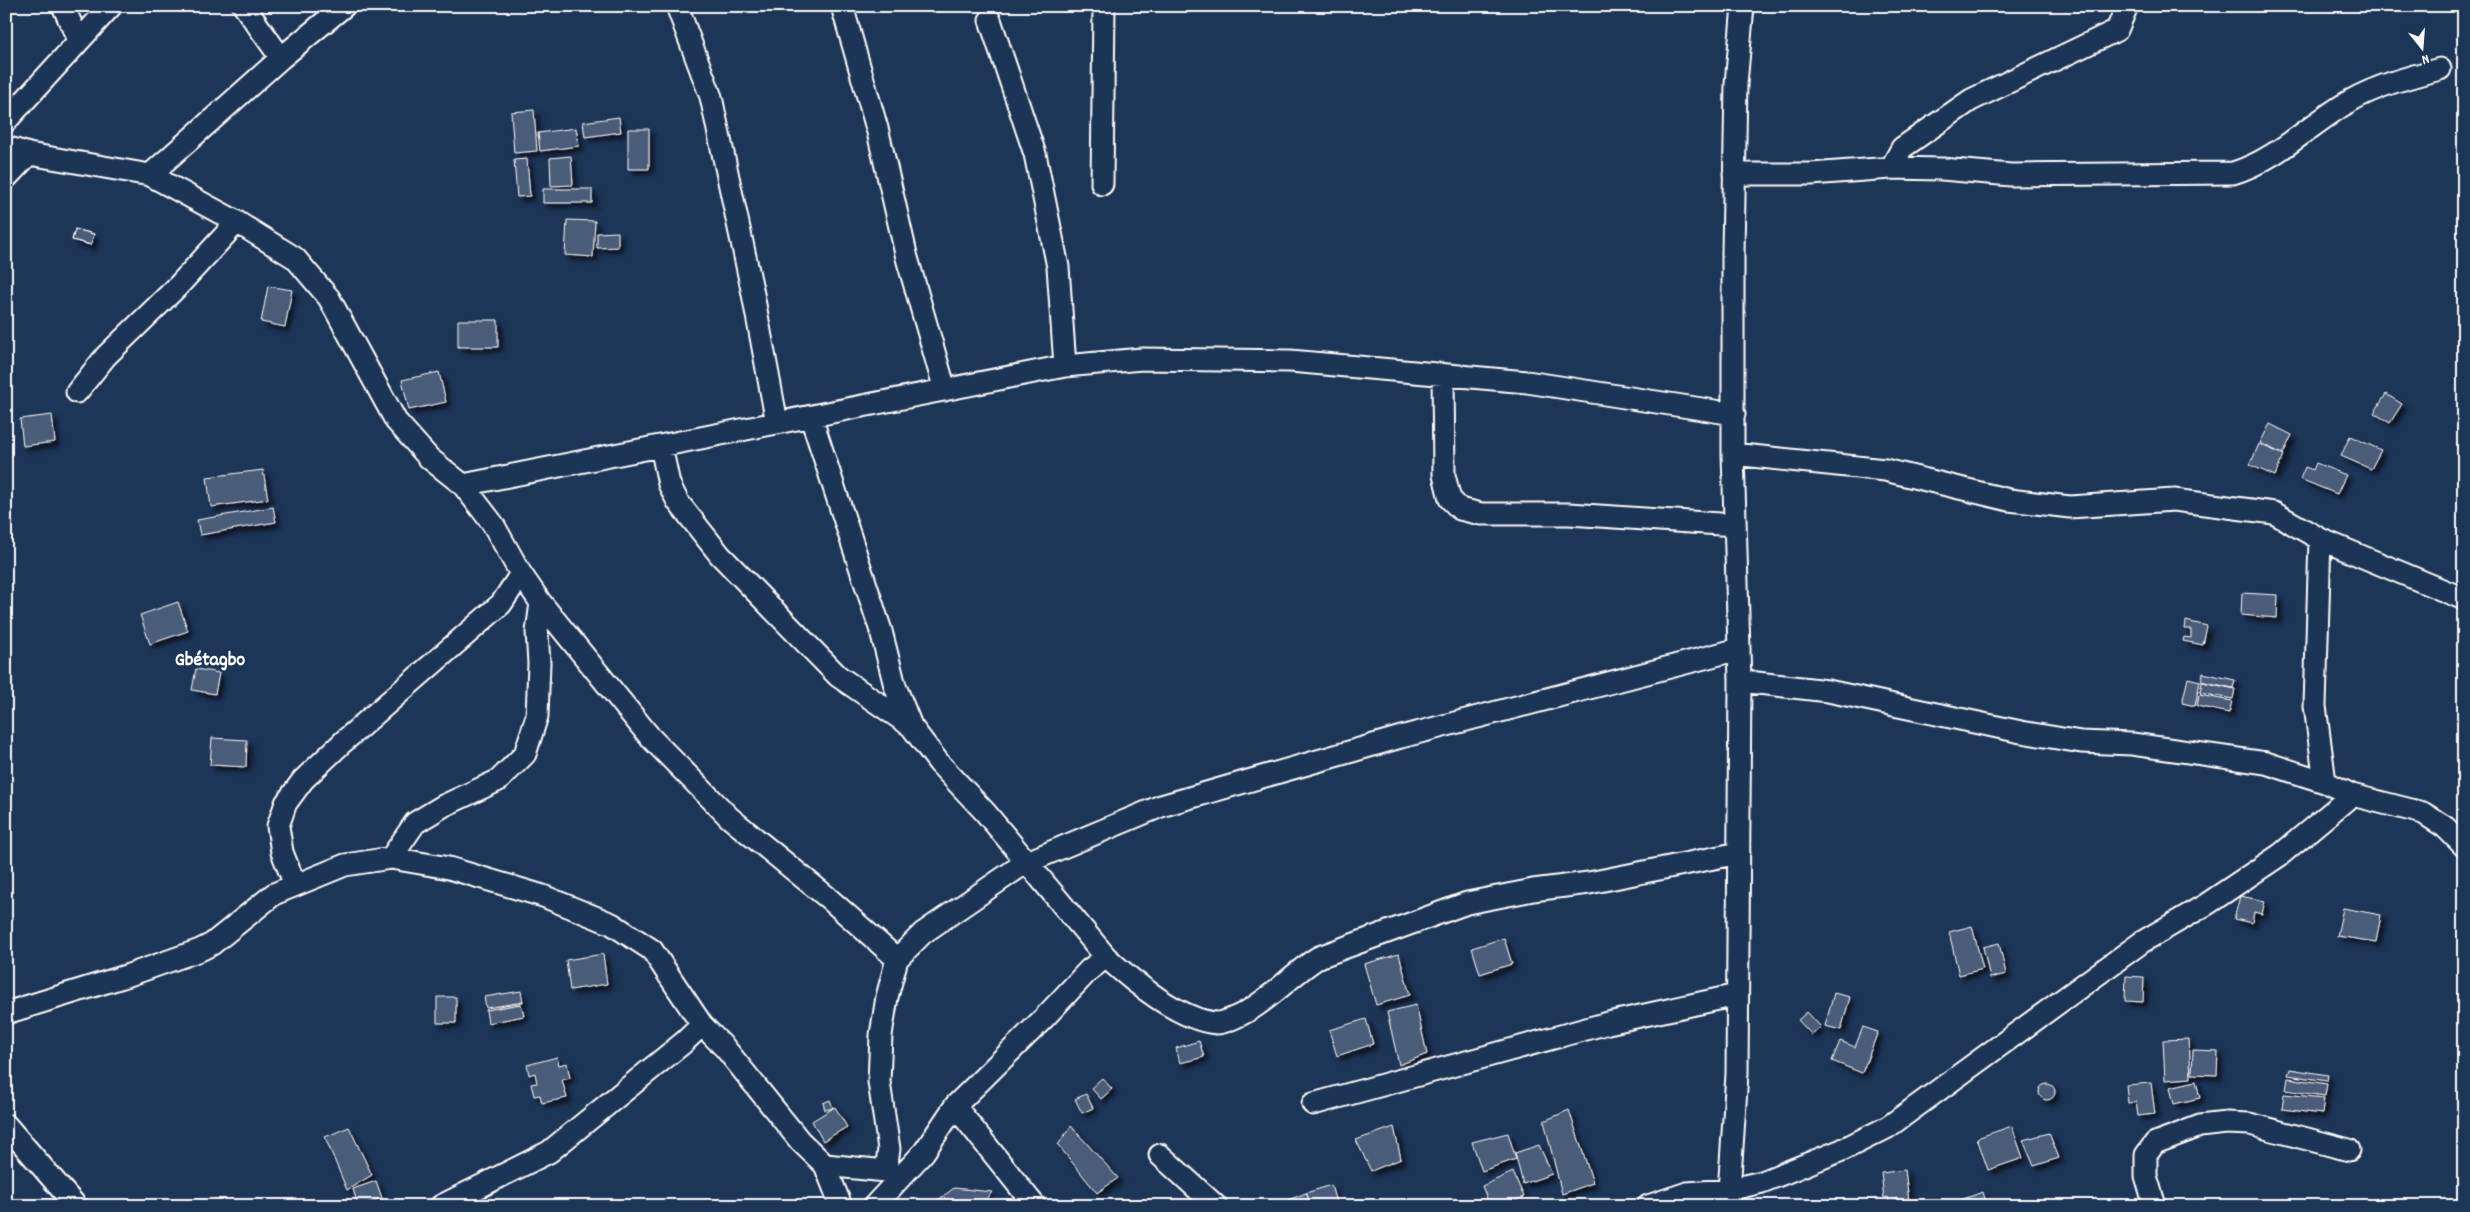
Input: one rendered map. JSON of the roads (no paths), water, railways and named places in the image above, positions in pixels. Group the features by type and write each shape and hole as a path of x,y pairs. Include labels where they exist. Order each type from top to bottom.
{"street":[{"path":"63,6 78,41"},
{"path":"6,120 111,6"},
{"path":"244,6 281,58"},
{"path":"150,175 281,58 344,6"},
{"path":"677,6 711,98 753,294 777,423"},
{"path":"842,6 878,132 907,258 945,390"},
{"path":"1102,184 1104,6"},
{"path":"1728,1198 1734,1139 1739,853 1740,681 1733,454 1734,174 1736,84 1744,6"},
{"path":"1890,168 1902,148 1972,100 2117,30 2127,6"},
{"path":"990,20 1035,154 1058,267 1065,366"},
{"path":"1734,174 1811,174 1890,168 2010,175 2233,172 2254,165 2350,101 2398,79 2440,69"},
{"path":"6,147 29,154 150,175 237,222 295,258 329,298 396,420 429,458 463,485 493,524 521,574 542,603 650,737 730,818 826,897 897,959"},
{"path":"6,178 29,154"},
{"path":"77,392 106,356 178,286 237,222"},
{"path":"463,485 1065,366 1142,359 1290,362 1527,382 1734,414"},
{"path":"1443,376 1444,475 1450,499 1460,509 1481,514 1569,514 1735,525"},
{"path":"811,416 881,631 895,686 911,726 939,764 984,812 1106,957 1135,984 1190,1016 1218,1023 1245,1013 1280,988 1299,970 1319,957 1467,903 1533,890 1590,883 1739,853"},
{"path":"661,446 669,484 678,502 720,555 838,676 911,726"},
{"path":"1733,454 1885,470 2009,500 2070,507 2174,500 2274,513 2320,539 2464,599"},
{"path":"2320,539 2315,706 2325,782"},
{"path":"295,885 282,852 278,826 286,803 303,780 343,742 500,604 521,574"},
{"path":"391,858 415,823 443,806 499,780 525,754 537,716 539,663 537,632 542,603"},
{"path":"894,1175 879,1082 880,1035 897,959 923,934 1025,863 1161,806 1411,735 1739,649"},
{"path":"1740,681 1828,691 2021,732 2080,742 2132,744 2266,763 2325,782 2352,795 2423,813 2445,827 2464,846"},
{"path":"1648,1206 1687,1193 1728,1198 1762,1182 1842,1150 1888,1127 2142,942 2207,904 2280,855 2352,795"},
{"path":"6,1013 129,975 200,950 212,944 274,894 345,865 391,858 449,868 543,896 612,924 652,950 702,1024 725,1048 800,1141 825,1165 841,1206"},
{"path":"874,1206 894,1175 924,1152 955,1106 1088,970 1106,957"},
{"path":"1313,1104 1608,1023 1737,995"},
{"path":"441,1206 549,1152 683,1043 702,1024"},
{"path":"955,1106 1035,1206"},
{"path":"2156,1206 2146,1176 2146,1155 2155,1143 2200,1126 2226,1123 2250,1124 2349,1150"},
{"path":"6,1125 76,1206"},
{"path":"1160,1155 1216,1206"},
{"path":"825,1165 894,1175"}],"district":[{"name":"Gbétagbo","path":"210,658"}]}
